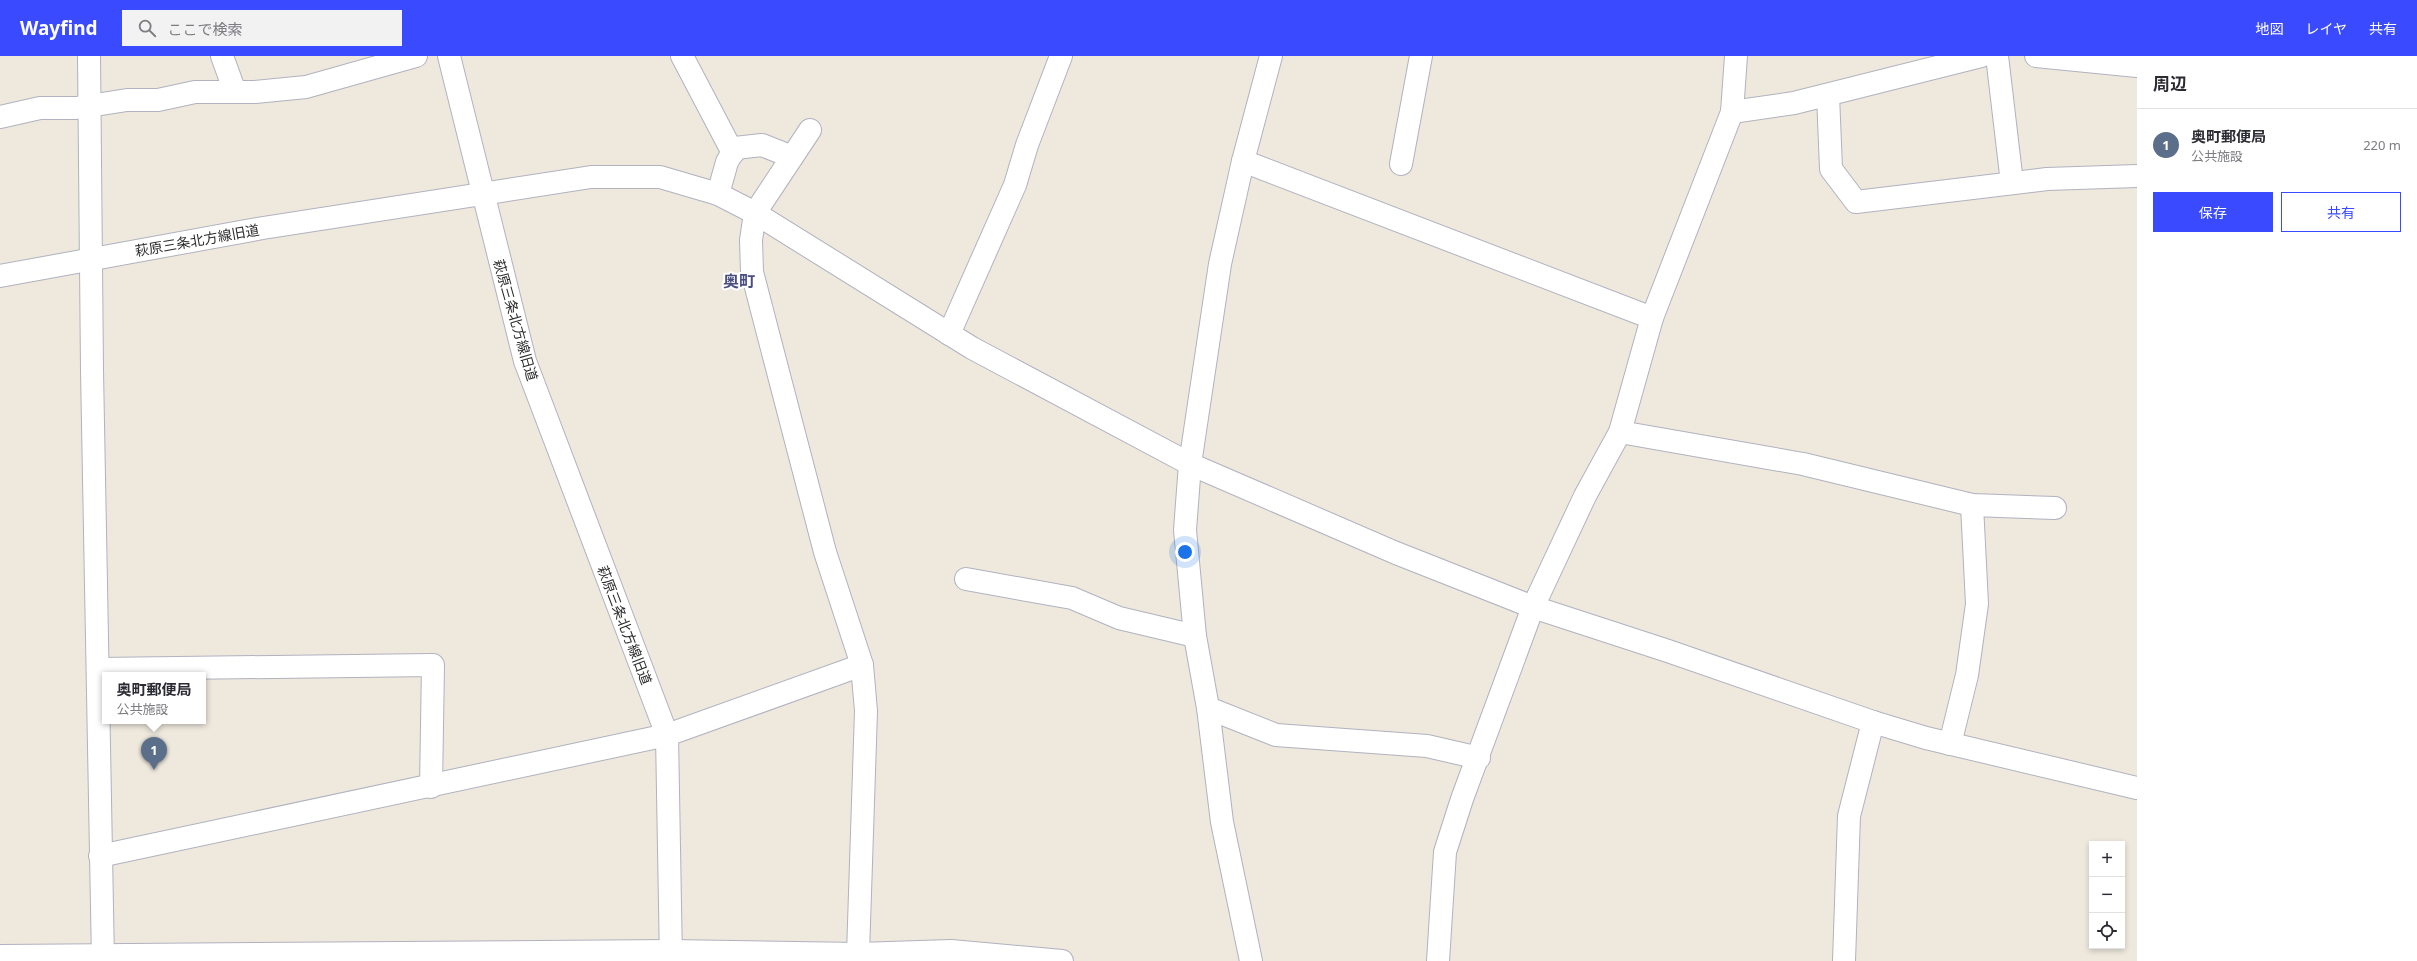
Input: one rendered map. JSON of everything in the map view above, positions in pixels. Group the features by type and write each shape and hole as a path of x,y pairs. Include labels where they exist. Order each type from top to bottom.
{"street":[{"path":"89,56 100,856 103,958"},
{"path":"222,56 235,92"},
{"path":"0,117 40,108 90,107 127,100 158,100 195,92 235,92 306,87 416,56"},
{"path":"449,56 482,194 591,177 660,177 718,194 756,213 949,334 1190,464 1396,553 1533,607 1668,650 1873,722 1950,744 2137,788"},
{"path":"682,56 733,153"},
{"path":"949,334 1014,185 1027,144 1061,56"},
{"path":"1251,961 1222,822 1208,708 1195,636 1185,530 1190,464 1220,264 1243,161 1270,56"},
{"path":"1401,164 1421,56"},
{"path":"1438,961 1445,852 1462,799 1533,607 1585,496 1620,432 1652,318 1732,112 1736,56"},
{"path":"1732,112 1794,103 1981,56"},
{"path":"1997,56 2012,183"},
{"path":"2036,56 2137,66"},
{"path":"1828,95 1831,169 1856,202 2047,179 2137,176"},
{"path":"810,130 756,213 751,240 752,272 825,552 862,665 866,711 858,954"},
{"path":"718,194 727,162 736,148 762,144 792,157"},
{"path":"1243,161 1652,318"},
{"name":"萩原三条北方線旧道","path":"0,276 263,228 482,194 525,361 667,735 671,956"},
{"path":"1620,432 1803,464 1972,505 2055,508"},
{"path":"1950,744 1967,676 1977,604 1972,505"},
{"path":"966,580 1072,598 1119,618 1195,636"},
{"path":"98,669 433,665 431,787"},
{"path":"100,856 431,787 667,735 862,665"},
{"path":"1208,708 1276,735 1427,746 1478,758"},
{"path":"1844,961 1850,816 1873,722"},
{"path":"0,956 103,958 671,956 858,954 951,951 1062,961"}],"place":[{"name":"奥町郵便局","path":"154,770"}],"district":[{"name":"奥町","path":"739,281"}]}
